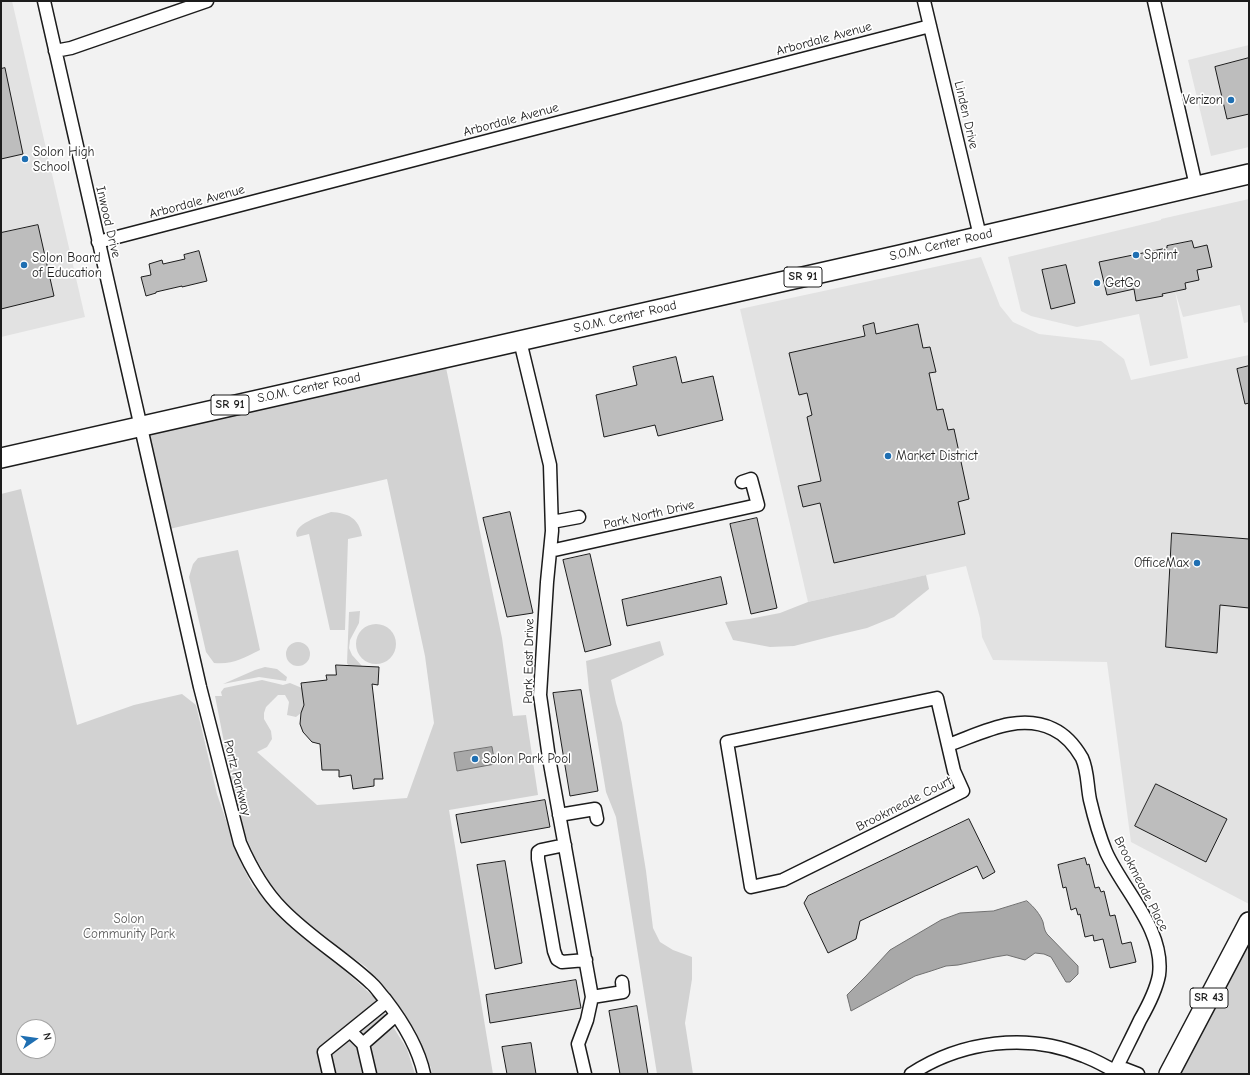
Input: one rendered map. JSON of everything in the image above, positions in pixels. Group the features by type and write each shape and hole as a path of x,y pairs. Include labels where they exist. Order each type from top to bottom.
{"main road":[{"name":"S.O.M. Center Road","path":"1,458 1249,174"},
{"name":"SR 43","path":"1169,1074 1249,922"}],"street":[{"name":"Inwood Drive","path":"44,1 141,425"},
{"path":"55,51 77,46 207,1"},
{"name":"Linden Drive","path":"924,1 980,236"},
{"path":"1154,1 1196,186"},
{"name":"Arbordale Avenue","path":"98,242 930,26"},
{"name":"Park East Drive","path":"520,341 550,464 552,531 545,606 540,695 549,758 592,997 587,1020 578,1044 585,1074"},
{"name":"Portz Parkway","path":"141,425 200,687 240,843 262,886 281,908 302,928 373,984 396,1015 414,1045 424,1074"},
{"name":"Park North Drive","path":"550,551 758,505 751,479 742,482"},
{"path":"552,522 579,516"},
{"name":"Brookmeade Court","path":"937,698 948,745 954,771 963,791 782,880 751,888 727,742 937,698"},
{"name":"Brookmeade Place","path":"948,745 1004,725 1032,723 1046,726 1059,732 1074,746 1082,759 1086,772 1092,808 1106,852 1151,931 1159,960 1155,990 1115,1073"},
{"path":"559,815 595,809 597,819"},
{"path":"565,845 538,852 554,951 556,959 562,962 586,960"},
{"path":"592,997 623,992 622,982"},
{"path":"329,1074 324,1052 386,1002"},
{"path":"363,1044 396,1015"},
{"path":"350,1031 363,1044 370,1074"},
{"path":"911,1074 942,1057 962,1050 998,1043 1013,1042 1036,1044 1071,1051 1095,1061 1115,1073 1125,1069 1138,1074"}],"shaded area":[{"name":"Solon High School","path":"1,1 12,1 85,317 1,337"},
{"path":"1249,45 1249,147 1211,156 1188,60"},
{"path":"1249,199 1249,322 1244,323 1240,305 1183,317 1175,291 1188,358 1150,366 1139,314 1077,327 1031,316 1021,311 1008,257"},
{"path":"981,257 1000,306 1013,322 1039,334 1101,341 1124,359 1131,380 1249,355 1249,904 1131,842 1107,662 993,660 982,637 980,618 966,566 808,602 740,309"},
{"name":"Solon Park Pool","path":"492,747 495,764 457,771 454,753"},
{"path":"1027,901 1040,916 1047,934 1078,966 1078,974 1070,982 1066,982 1051,957 1044,954 1035,953 1025,960 1007,955 946,966 915,976 851,1011 847,995 890,950 941,920 960,913 993,911"}],"green space":[{"path":"444,358 502,638 513,716 526,715 538,795 449,810 493,1074 432,1074 431,1068 416,1032 395,1000 366,967 313,929 287,904 270,883 255,857 240,824 215,696 222,696 221,692 224,688 262,680 283,685 290,683 302,688 304,704 302,711 296,717 287,715 289,702 285,695 278,695 266,707 264,719 271,731 272,739 267,747 257,752 317,805 407,798 434,723 425,656 387,479 165,530 141,425"},
{"name":"Solon Community Park","path":"21,489 77,725 134,705 182,694 196,705 217,794 240,861 253,887 375,998 407,1049 415,1074 1,1074 1,494"},
{"path":"331,512 347,515 352,518 361,530 362,536 348,539 345,630 330,630 309,534 297,537 296,533 299,528 308,521"},
{"path":"238,550 260,650 232,662 214,663 206,652 189,577 193,564 198,558"},
{"path":"926,575 929,589 894,617 867,628 794,646 770,647 733,640 725,622 780,613 808,602"},
{"path":"360,611 359,623 350,640 349,648 352,655 362,666 348,665 349,612"},
{"path":"376,624 384,626 390,630 394,636 396,644 394,652 390,658 384,662 376,664 368,662 362,658 358,652 356,644 358,636 362,630 368,626"},
{"path":"660,641 664,655 611,680 622,723 646,871 653,928 660,942 673,950 692,957 692,979 685,1023 693,1074 657,1074 616,817 606,792 589,690 586,661"},
{"path":"298,642 307,645 310,654 307,663 298,666 289,663 286,654 289,645"},
{"path":"265,667 277,669 287,677 286,681 259,677 223,684 255,670"},
{"path":"1249,922 1249,1074 1169,1074"}],"building":[{"path":"1249,58 1249,114 1227,119 1215,67"},
{"path":"5,68 23,154 1,159 1,69"},
{"name":"Solon Board of Education","path":"38,225 54,296 1,309 1,233"},
{"path":"1192,241 1194,248 1207,245 1212,267 1197,270 1199,280 1185,283 1186,289 1162,294 1163,296 1136,301 1134,289 1107,295 1099,262 1167,248 1167,246"},
{"path":"199,251 207,281 156,292 146,296 141,277 151,275 149,264 162,260 163,264 185,259 184,255"},
{"path":"1066,265 1075,303 1051,309 1042,270"},
{"name":"Market District","path":"874,323 876,334 918,324 923,348 930,347 936,372 929,373 937,410 943,409 948,430 954,429 969,499 958,502 965,534 834,563 820,503 803,507 798,486 821,481 807,417 812,415 807,393 799,395 789,353 865,336 863,326"},
{"path":"676,357 682,383 713,376 723,420 658,436 655,425 604,437 596,395 637,385 633,367"},
{"path":"1249,366 1249,403 1245,404 1237,369"},
{"path":"510,512 533,613 507,617 483,518"},
{"path":"757,518 777,608 751,614 730,524"},
{"path":"1172,533 1249,539 1249,608 1220,605 1217,653 1166,647"},
{"path":"590,554 611,645 585,652 563,560"},
{"path":"721,577 727,604 627,626 622,600"},
{"path":"336,665 379,667 378,685 372,684 383,779 374,779 374,786 353,789 351,775 339,777 339,770 322,770 320,744 312,742 303,732 300,724 301,713 304,705 301,683 327,680 326,675 336,675"},
{"path":"581,690 598,791 570,796 553,693"},
{"path":"1156,784 1227,819 1206,862 1135,826"},
{"path":"545,800 550,827 461,843 456,815"},
{"path":"969,819 995,872 983,879 977,866 860,921 856,939 828,953 804,903 808,896"},
{"path":"1085,858 1087,865 1089,864 1095,888 1099,887 1101,892 1104,891 1110,916 1115,915 1122,944 1131,942 1136,962 1110,968 1103,939 1094,941 1093,935 1085,937 1080,914 1078,915 1076,908 1071,910 1066,887 1063,888 1058,865"},
{"path":"505,861 522,963 495,969 477,865"},
{"path":"576,980 581,1008 490,1023 486,995"},
{"path":"637,1006 648,1074 620,1074 609,1011"},
{"path":"531,1043 536,1074 507,1074 502,1047"}],"place":[{"name":"Verizon","path":"1231,100"},
{"name":"Solon High School","path":"25,159"},
{"name":"Sprint","path":"1136,255"},
{"name":"Solon Board of Education","path":"24,265"},
{"name":"GetGo","path":"1097,283"},
{"name":"Market District","path":"888,456"},
{"name":"OfficeMax","path":"1197,563"},
{"name":"Solon Park Pool","path":"475,759"}]}
